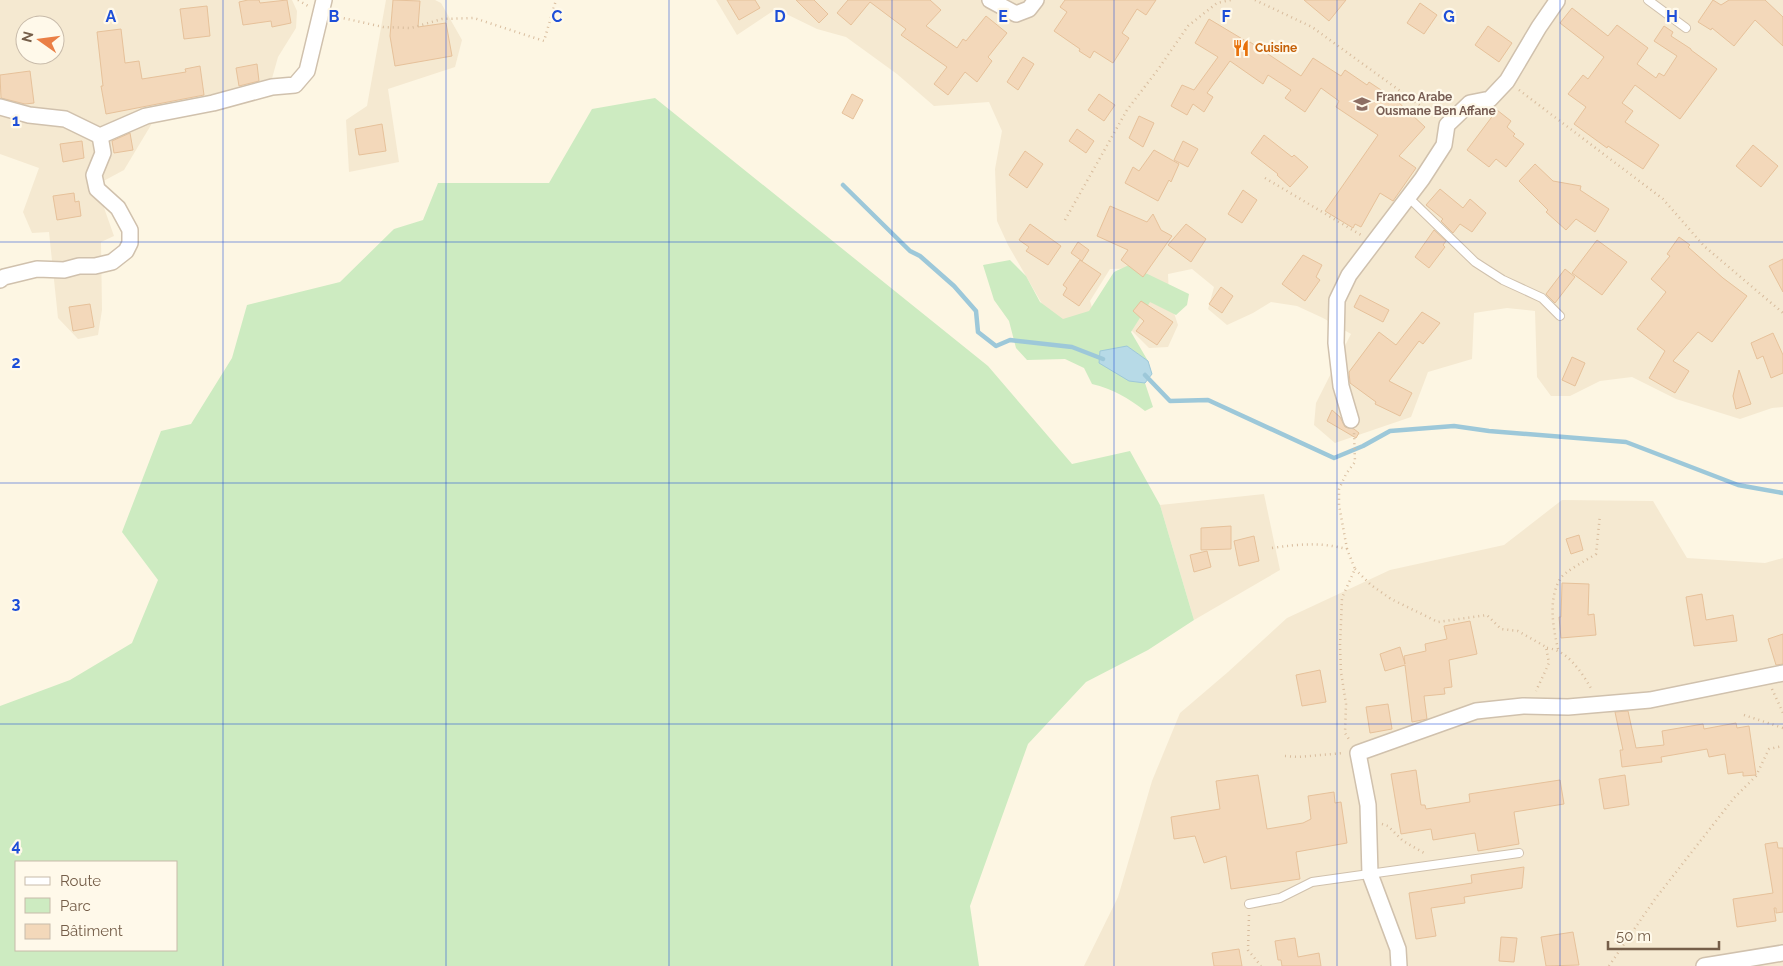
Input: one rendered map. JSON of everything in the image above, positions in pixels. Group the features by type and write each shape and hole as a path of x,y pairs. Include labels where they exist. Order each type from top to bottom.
{"street":[{"path":"990,0 1016,14 1030,9 1036,0"},
{"path":"1351,420 1341,386 1336,343 1337,300 1349,275 1375,243 1444,145 1447,125 1470,103 1490,99 1507,81 1538,27 1557,0"},
{"path":"0,107 29,115 65,119 100,136 146,116 213,103 272,87 294,85 307,70 323,7"},
{"path":"0,280 4,277 37,269 64,270 112,262 126,251 130,243 130,230 118,208 98,189 94,175 103,153 100,136"},
{"path":"1399,966 1398,949 1370,874 1368,805 1358,753 1476,711 1523,706 1568,707 1650,700 1783,673"},
{"path":"1704,966 1783,953"}],"lane":[{"path":"1648,0 1686,28"},
{"path":"1408,197 1475,262 1503,280 1542,298 1560,316"},
{"path":"1249,904 1280,898 1312,882 1519,853"}],"path":[{"path":"298,0 383,26 411,28 442,19 474,18 544,41 556,0"},
{"path":"1065,220 1127,110 1188,26 1217,1 1231,0"},
{"path":"1255,0 1312,27 1447,125"},
{"path":"1507,81 1663,200 1704,246 1783,313"},
{"path":"1265,178 1375,243"},
{"path":"1351,420 1354,435 1355,462 1338,489 1347,549 1355,569 1371,585 1392,600 1438,622 1487,615 1501,629 1518,631 1546,648 1558,649"},
{"path":"1600,516 1596,554 1561,578 1554,600 1552,621 1558,649 1582,672 1600,704"},
{"path":"1272,548 1304,544 1327,544 1347,549"},
{"path":"1355,569 1342,598 1340,646 1341,672 1346,704 1345,734 1358,753"},
{"path":"1523,706 1536,691 1549,663 1546,648"},
{"path":"1767,676 1783,713"},
{"path":"1744,715 1783,728"},
{"path":"1609,966 1667,883 1734,798 1756,776 1769,749 1783,746"},
{"path":"1285,756 1298,757 1358,753"},
{"path":"1369,819 1388,826 1403,841 1443,864"},
{"path":"1249,904 1248,950 1261,966"}],"shaded area":[{"path":"0,0 292,0 297,11 296,28 278,57 271,82 154,120 124,170 96,185 114,236 101,242 102,310 98,335 78,339 58,318 49,232 32,233 23,212 39,168 0,154"},
{"path":"386,0 435,0 441,3 462,40 455,67 388,89 399,162 349,172 346,120 367,106"},
{"path":"716,0 1783,0 1783,407 1772,408 1740,419 1676,399 1632,377 1600,381 1570,396 1551,396 1537,377 1535,311 1507,308 1474,313 1472,359 1428,372 1411,417 1335,443 1314,425 1316,403 1351,334 1297,306 1271,302 1227,325 1208,309 1214,287 1192,269 1168,274 1169,298 1178,325 1168,347 1149,348 1126,325 1145,285 1147,268 1110,269 1090,301 1096,320 1053,323 1008,245 997,221 995,169 1002,131 989,102 934,106 897,74 846,37 817,29 776,9 737,35"},
{"path":"1264,494 1280,570 1194,620 1160,505"},
{"path":"1562,500 1653,501 1687,558 1765,563 1783,558 1783,966 1084,966 1118,897 1152,781 1180,713 1287,618 1390,570 1504,545"}],"green space":[{"path":"655,98 988,366 1072,464 1130,451 1160,505 1194,620 1148,650 1086,682 1028,744 970,906 979,966 0,966 0,706 70,680 132,643 158,580 122,532 161,431 191,424 232,358 247,305 340,282 394,229 423,220 438,183 549,183 592,109"},
{"path":"1010,260 1026,276 1040,302 1063,319 1089,311 1114,272 1129,265 1189,294 1187,305 1176,315 1150,302 1131,332 1148,361 1127,346 1129,380 1145,383 1153,407 1145,411 1120,394 1092,384 1084,368 1065,359 1027,360 1016,348 1009,321 994,300 983,265"}],"water":[{"path":"1127,346 1148,361 1152,374 1145,383 1129,381 1099,363 1100,351"}],"building":[{"path":"259,0 260,3 287,0 291,23 272,27 271,21 243,25 239,2"},
{"path":"393,0 420,1 418,27 446,23 452,56 395,66 390,36"},
{"path":"727,0 755,0 760,8 739,20"},
{"path":"796,0 814,0 828,14 819,23"},
{"path":"848,0 930,0 941,10 926,26 957,48 963,39 966,41 986,16 1007,33 988,57 992,61 977,82 965,72 948,95 934,84 947,67 901,35 906,29 870,2 851,25 837,13"},
{"path":"1065,0 1156,0 1146,15 1137,9 1122,33 1129,38 1113,63 1094,51 1090,58 1054,31 1067,12 1060,7"},
{"path":"1304,0 1346,0 1329,21"},
{"path":"1713,0 1721,5 1729,0 1765,0 1783,17 1783,46 1755,20 1734,46 1712,28 1711,30 1698,22"},
{"path":"1420,3 1437,15 1424,34 1407,23"},
{"path":"207,6 210,36 184,39 180,9"},
{"path":"1572,8 1608,36 1617,25 1648,48 1637,64 1656,78 1659,73 1664,76 1677,56 1654,41 1664,26 1673,32 1671,36 1717,69 1680,119 1635,85 1622,103 1633,111 1625,122 1659,145 1643,169 1608,146 1607,148 1574,124 1586,107 1568,94 1583,75 1588,79 1604,57 1560,23"},
{"path":"1209,19 1250,42 1301,76 1313,58 1341,76 1345,70 1367,85 1369,82 1396,100 1425,127 1399,156 1416,168 1393,201 1380,193 1361,227 1355,224 1353,228 1325,211 1378,135 1336,107 1339,101 1321,88 1305,112 1285,98 1291,90 1268,75 1263,84 1230,61 1207,93 1213,97 1204,112 1193,104 1187,115 1171,106 1182,85 1194,90 1218,57 1195,43"},
{"path":"1488,26 1512,43 1499,62 1475,45"},
{"path":"121,29 125,63 139,61 142,79 186,72 185,69 200,66 204,95 106,114 101,86 103,86 97,32"},
{"path":"1023,57 1034,64 1018,90 1007,82"},
{"path":"257,64 259,81 239,86 236,68"},
{"path":"30,71 34,103 25,104 1,98 0,75"},
{"path":"852,94 863,100 853,119 842,113"},
{"path":"1099,94 1115,105 1104,121 1088,110"},
{"path":"1497,110 1511,121 1507,127 1515,134 1513,136 1524,144 1506,167 1496,159 1489,167 1467,150"},
{"path":"1139,116 1154,123 1143,147 1129,138"},
{"path":"382,124 386,151 359,155 355,129"},
{"path":"1077,129 1094,141 1086,153 1069,141"},
{"path":"130,133 133,150 114,153 112,141"},
{"path":"1264,135 1308,167 1290,187 1278,174 1251,153"},
{"path":"82,141 84,158 63,162 60,144"},
{"path":"1183,141 1198,149 1188,167 1174,160"},
{"path":"1753,145 1778,166 1761,187 1736,166"},
{"path":"1154,150 1179,164 1171,182 1169,180 1158,201 1125,183 1133,167 1139,171"},
{"path":"1025,151 1043,164 1027,188 1009,175"},
{"path":"1535,164 1553,181 1581,186 1580,190 1609,209 1595,232 1576,219 1566,230 1546,212 1548,210 1519,181"},
{"path":"1440,189 1463,208 1470,199 1486,213 1472,232 1460,224 1453,233 1441,221 1443,219 1426,205"},
{"path":"1243,190 1257,200 1242,223 1228,214"},
{"path":"74,193 75,202 79,201 81,216 57,220 53,196"},
{"path":"1110,206 1147,222 1153,214 1161,230 1172,236 1143,277 1121,260 1128,250 1097,236"},
{"path":"1030,224 1061,246 1048,265 1026,251 1029,247 1019,240"},
{"path":"1186,224 1206,239 1191,262 1168,245"},
{"path":"1434,230 1446,241 1443,245 1445,247 1429,268 1415,257"},
{"path":"1679,237 1690,245 1688,247 1723,278 1747,296 1712,342 1698,332 1673,361 1689,371 1675,393 1649,378 1665,351 1637,329 1666,292 1651,279 1670,256 1667,254"},
{"path":"1597,240 1627,262 1602,295 1572,273"},
{"path":"1078,242 1089,250 1082,261 1071,253"},
{"path":"1303,255 1322,265 1316,277 1320,280 1305,301 1282,284"},
{"path":"1783,259 1783,292 1769,266"},
{"path":"1080,260 1101,274 1079,306 1063,295 1067,288 1063,285"},
{"path":"1565,269 1575,277 1555,303 1546,294"},
{"path":"1221,287 1233,296 1222,313 1209,304"},
{"path":"1360,295 1389,310 1383,322 1354,307"},
{"path":"1141,301 1173,322 1157,345 1136,331 1144,321 1133,311"},
{"path":"90,304 94,327 73,331 69,307"},
{"path":"1422,312 1440,323 1423,344 1419,341 1389,381 1412,393 1400,416 1375,404 1376,402 1350,383 1349,372 1379,332 1396,345"},
{"path":"1773,333 1783,355 1783,373 1771,378 1763,356 1757,359 1751,343"},
{"path":"1572,357 1585,363 1575,386 1562,380"},
{"path":"1739,370 1751,404 1736,409 1733,396"},
{"path":"1332,410 1340,417 1345,427 1354,429 1359,433 1356,438 1327,421"},
{"path":"1231,526 1231,549 1201,550 1201,528"},
{"path":"1579,535 1583,550 1571,554 1566,539"},
{"path":"1254,536 1259,561 1239,566 1234,541"},
{"path":"1207,551 1211,567 1194,572 1190,555"},
{"path":"1562,583 1589,584 1588,615 1594,614 1596,635 1561,638 1559,617 1561,617"},
{"path":"1702,594 1706,620 1733,615 1737,641 1694,646 1686,597"},
{"path":"1470,621 1477,654 1449,660 1452,687 1444,688 1445,694 1424,696 1427,719 1412,722 1405,665 1385,671 1380,654 1400,647 1405,664 1404,656 1426,651 1425,644 1447,639 1444,626"},
{"path":"1783,634 1783,664 1776,665 1768,639"},
{"path":"1320,670 1326,702 1302,706 1296,675"},
{"path":"1388,704 1392,729 1370,733 1366,707"},
{"path":"1628,711 1636,748 1664,745 1662,731 1703,724 1704,729 1736,723 1737,728 1749,726 1756,775 1743,776 1743,772 1728,774 1725,754 1709,757 1707,749 1661,757 1662,762 1622,767 1620,750 1623,750 1615,712"},
{"path":"1416,770 1421,805 1425,805 1426,809 1470,802 1469,794 1560,780 1564,804 1514,812 1519,844 1478,851 1475,833 1433,840 1431,829 1401,834 1391,774"},
{"path":"1258,775 1267,829 1303,823 1311,819 1308,796 1334,792 1335,803 1341,802 1347,843 1296,852 1300,879 1231,889 1226,856 1204,863 1195,836 1174,839 1171,817 1220,809 1216,781"},
{"path":"1625,775 1629,805 1604,809 1599,779"},
{"path":"1777,842 1778,848 1783,848 1783,912 1776,913 1776,908 1774,908 1776,921 1737,927 1733,899 1773,893 1765,844"},
{"path":"1524,867 1522,888 1464,897 1465,903 1431,908 1436,936 1416,939 1409,893 1472,883 1471,875"},
{"path":"1573,932 1579,965 1546,966 1541,937"},
{"path":"1501,937 1517,938 1514,962 1499,961"},
{"path":"1295,938 1298,957 1319,953 1321,966 1282,966 1281,960 1278,960 1275,941"},
{"path":"1239,949 1242,966 1214,966 1212,953"}],"waterway":[{"path":"843,185 910,251 920,256 954,286 976,311 978,332 996,346 1010,340 1072,347 1103,359"},
{"path":"1145,375 1170,401 1208,400 1334,458 1363,446 1390,431 1454,426 1489,431 1626,442 1738,485 1783,493"}],"place":[{"name":"Cuisine","path":"1241,48"},
{"name":"Franco Arabe Ousmane Ben Affane","path":"1362,104"}]}
